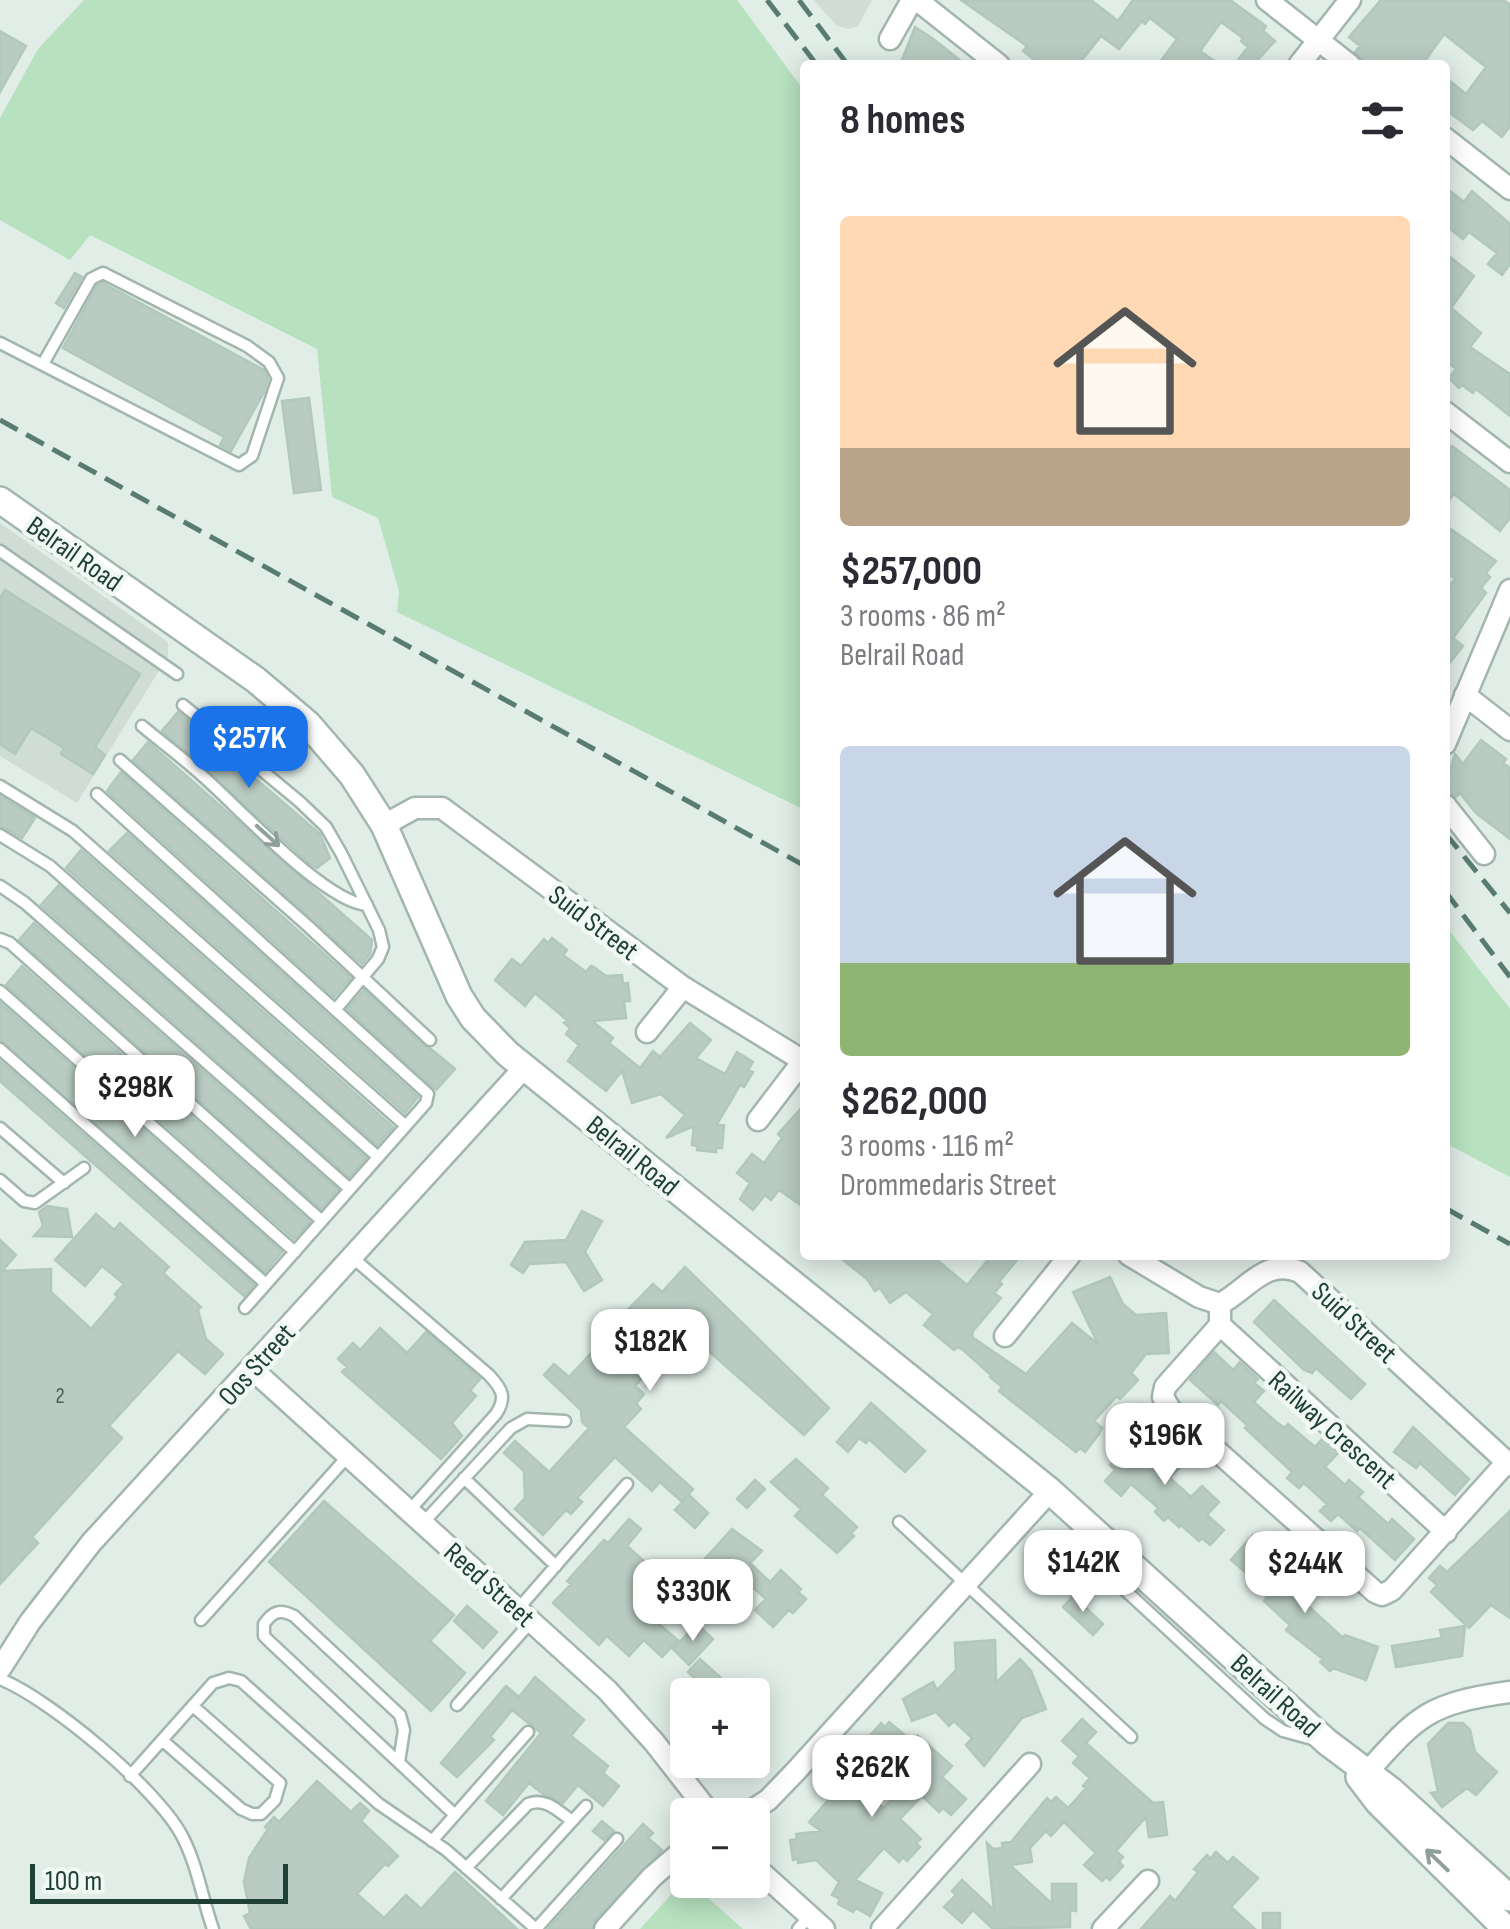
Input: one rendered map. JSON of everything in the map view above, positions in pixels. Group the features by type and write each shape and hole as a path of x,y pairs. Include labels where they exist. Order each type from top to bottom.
{"street":[{"path":"890,39 915,0 993,60"},
{"path":"1267,0 1344,60"},
{"path":"1303,60 1350,0"},
{"path":"1450,142 1510,189"},
{"path":"1450,416 1510,462"},
{"name":"Belrail Road","path":"0,500 284,702 332,751 384,825 458,996 488,1036 1050,1491 1364,1776 1392,1791 1510,1898"},
{"path":"1450,732 1510,590"},
{"path":"1465,695 1510,730"},
{"name":"Suid Street","path":"384,825 419,807 442,808 683,987 800,1059"},
{"path":"1450,811 1484,854"},
{"path":"648,1032 683,987"},
{"path":"758,1120 800,1066"},
{"name":"Oos Street","path":"0,1669 15,1637 78,1558 524,1068"},
{"path":"1005,1336 1066,1260"},
{"path":"1137,1260 1220,1314"},
{"name":"Suid Street","path":"1446,1532 1392,1590 1375,1592 1170,1408 1163,1397 1165,1386 1220,1314 1269,1269 1286,1267 1300,1272 1509,1464"},
{"name":"Railway Crescent","path":"1220,1314 1446,1532"},
{"name":"Reed Street","path":"252,1369 624,1708 697,1798"},
{"path":"1446,1532 1509,1464"},
{"path":"770,1798 1050,1491"},
{"path":"1364,1776 1414,1722 1436,1708 1510,1692"},
{"path":"882,1929 1030,1764"},
{"name":"Belrail Road","path":"1364,1776 1378,1802 1506,1929"},
{"path":"605,1929 670,1862"},
{"path":"1103,1929 1148,1880"},
{"path":"770,1883 810,1925"}],"lane":[{"path":"0,342 239,465 252,456 278,378 269,362 247,346 103,273 91,278 44,362"},
{"path":"0,551 176,674"},
{"path":"183,705 326,827 366,906 383,947 336,1009"},
{"path":"142,726 324,885 348,902 366,906"},
{"path":"120,760 430,1040"},
{"path":"0,786 73,831 406,1126"},
{"path":"97,794 427,1091 428,1100 245,1308"},
{"path":"0,835 50,866 378,1157"},
{"path":"0,886 25,903 350,1190"},
{"path":"0,938 322,1221"},
{"path":"0,992 295,1252"},
{"path":"0,1049 266,1284"},
{"path":"0,1128 64,1183"},
{"path":"0,1180 31,1203 84,1168"},
{"path":"353,1258 489,1375 503,1392 503,1404 416,1517"},
{"path":"416,1517 464,1478 518,1422 565,1421"},
{"path":"200,1620 348,1456"},
{"path":"464,1478 556,1566"},
{"path":"457,1706 556,1566 626,1484"},
{"path":"899,1522 1132,1737"},
{"path":"399,1762 404,1730 400,1715 294,1616 284,1611 272,1614 264,1624 264,1636 455,1815"},
{"path":"130,1776 216,1681 229,1678 241,1681 379,1804 466,1868 536,1929 617,1839"},
{"path":"0,1680 45,1702 155,1799 180,1833 213,1929"},
{"path":"162,1740 241,1810 261,1814 275,1800 280,1783 193,1706"},
{"path":"432,1841 528,1732"},
{"path":"466,1868 528,1804 539,1800 572,1822"},
{"path":"502,1899 586,1806"}],"shaded area":[{"path":"814,0 872,0 858,26 848,29 836,25"},
{"path":"0,523 168,642 168,656 77,803 0,756"}],"green space":[{"path":"84,0 737,0 800,85 800,808 397,612 399,591 378,518 332,497 317,349 90,235 70,260 0,220 0,118 38,49"},
{"path":"1450,931 1510,1009 1510,1177 1450,1146"},
{"path":"670,1896 708,1898 743,1929 640,1929"}],"building":[{"path":"961,0 1091,0 1118,21 1133,0 1230,0 1266,26 1263,31 1275,41 1258,60 1238,60 1248,47 1241,41 1243,38 1221,22 1200,51 1213,60 1162,60 1177,39 1150,18 1145,24 1142,21 1119,49 1101,36 1082,60 1035,60 1023,51 1027,46"},
{"path":"1381,0 1504,0 1510,5 1510,126 1502,137 1482,121 1473,130 1450,113 1450,81 1466,94 1486,67 1444,34 1426,60 1363,60 1355,52 1360,46 1349,37"},
{"path":"915,27 960,60 902,60"},
{"path":"0,31 26,46 0,92"},
{"path":"1450,191 1464,202 1472,191 1510,224 1510,264 1502,275 1488,264 1497,253 1469,232 1463,239 1450,229"},
{"path":"1450,257 1474,276 1451,308 1481,333 1470,347 1510,374 1510,416 1476,389 1473,393 1462,385 1459,388 1450,379 1456,369 1450,364"},
{"path":"75,273 82,277 64,308 56,303"},
{"path":"103,283 264,370 268,379 264,392 231,451 220,445 224,437 63,348 97,286"},
{"path":"309,398 321,490 294,493 282,401"},
{"path":"1452,446 1510,490 1510,518 1500,531 1454,494 1450,499"},
{"path":"1450,529 1496,561 1481,588 1486,593 1453,638 1463,646 1450,663 1450,585 1455,579 1450,575"},
{"path":"5,590 140,674 95,747 105,755 93,774 61,754 64,748 31,728 15,754 0,744 0,598"},
{"path":"178,712 320,834 330,858 317,868 309,863 162,731"},
{"path":"1481,740 1506,759 1503,763 1510,768 1510,839 1476,813 1460,793 1456,797 1450,790 1455,754 1463,764"},
{"path":"148,742 372,940 370,954 362,964 133,760"},
{"path":"121,772 351,978 334,997 107,791"},
{"path":"0,796 35,818 22,838 0,826"},
{"path":"127,833 418,1097 405,1113 109,851"},
{"path":"81,850 393,1127 377,1145 66,868"},
{"path":"59,885 366,1158 349,1177 41,905"},
{"path":"34,923 338,1190 321,1209 19,940"},
{"path":"552,938 567,950 563,955 586,972 591,966 606,976 622,975 623,984 628,983 630,1001 624,1001 626,1018 592,1021 613,1038 609,1043 640,1068 653,1051 660,1057 690,1023 711,1040 696,1058 725,1074 737,1052 753,1062 748,1070 753,1072 744,1087 740,1085 717,1124 724,1125 722,1148 716,1148 716,1152 697,1150 692,1145 694,1126 666,1138 685,1115 661,1094 632,1103 622,1071 606,1091 568,1061 579,1045 566,1034 570,1028 564,1023 567,1020 535,993 525,1006 495,980 512,959 521,966 544,939 548,943"},
{"path":"22,966 310,1222 294,1239 6,985"},
{"path":"364,990 455,1069 436,1090 347,1009"},
{"path":"0,1003 282,1252 265,1272 0,1040"},
{"path":"0,1061 254,1285 244,1296 0,1081"},
{"path":"800,1110 800,1205 779,1190 771,1200 765,1195 753,1210 740,1199 750,1183 737,1173 752,1154 764,1163 782,1138 778,1134"},
{"path":"47,1206 67,1209 72,1237 34,1236 43,1226 39,1212"},
{"path":"582,1211 602,1221 585,1252 602,1280 584,1291 566,1262 529,1264 523,1273 511,1265 525,1242 566,1240"},
{"path":"96,1214 114,1230 120,1223 169,1267 163,1273 201,1307 198,1310 206,1339 223,1354 205,1374 178,1351 109,1426 122,1438 32,1537 38,1543 0,1584 0,1240 16,1255 2,1271 51,1269 51,1292 91,1329 124,1284 102,1266 85,1286 55,1260"},
{"path":"843,1260 937,1260 967,1285 988,1260 1017,1260 994,1293 1001,1298 972,1337 1026,1374 1072,1323 1098,1344 1073,1292 1110,1277 1123,1304 1136,1315 1166,1313 1169,1353 1146,1354 1131,1373 1138,1380 1094,1421 1102,1428 1085,1452 1080,1448 1076,1452 999,1391 1002,1387 962,1349 954,1350 924,1325 933,1314 906,1292 890,1303 880,1288 875,1291"},
{"path":"685,1267 829,1408 804,1435 686,1331 635,1386 644,1394 636,1404 641,1409 624,1427 693,1489 682,1502 660,1482 652,1491 615,1457 577,1498 582,1502 571,1514 566,1510 543,1535 515,1509 525,1498 524,1471 504,1453 515,1441 549,1472 589,1428 582,1422 581,1410 544,1375 554,1364 569,1377 653,1284 662,1292"},
{"path":"1274,1300 1365,1384 1351,1399 1316,1368 1312,1373 1304,1370 1254,1322"},
{"path":"380,1328 407,1353 426,1332 480,1379 470,1391 476,1396 452,1423 462,1436 441,1459 342,1372 347,1367 338,1359 353,1343 360,1350"},
{"path":"1214,1352 1233,1370 1240,1362 1258,1379 1254,1383 1264,1391 1254,1402 1276,1422 1285,1428 1288,1424 1315,1447 1323,1438 1339,1452 1325,1467 1345,1485 1349,1480 1363,1492 1358,1497 1388,1524 1392,1519 1414,1539 1395,1560 1338,1514 1331,1521 1320,1511 1327,1504 1304,1483 1299,1488 1287,1478 1292,1472 1245,1428 1247,1425 1190,1380"},
{"path":"871,1403 925,1451 905,1472 869,1439 866,1443 859,1438 848,1452 837,1442"},
{"path":"1413,1427 1469,1479 1455,1495 1420,1463 1416,1468 1394,1452"},
{"path":"1136,1437 1150,1450 1162,1437 1185,1462 1170,1478 1191,1497 1202,1486 1219,1502 1207,1515 1224,1530 1210,1545 1168,1517 1164,1521 1155,1512 1158,1508 1131,1484 1121,1496 1105,1481 1115,1470 1110,1465"},
{"path":"796,1459 828,1488 822,1495 857,1527 851,1533 854,1536 837,1553 795,1516 801,1509 771,1482"},
{"path":"755,1480 765,1489 747,1508 737,1499"},
{"path":"689,1495 708,1513 695,1528 675,1510"},
{"path":"324,1501 454,1615 430,1641 465,1673 431,1711 269,1562"},
{"path":"1510,1511 1510,1618 1491,1605 1469,1628 1431,1592 1437,1585 1429,1578 1440,1566 1447,1572"},
{"path":"629,1519 641,1529 627,1546 662,1577 636,1605 678,1640 662,1657 644,1640 629,1656 607,1636 599,1645 553,1603 604,1540 608,1543"},
{"path":"732,1529 762,1551 750,1563 770,1582 781,1570 806,1599 773,1627 755,1610 766,1599 737,1573 729,1582 704,1560"},
{"path":"1253,1535 1276,1554 1267,1562 1271,1566 1268,1569 1343,1638 1345,1635 1378,1647 1366,1680 1333,1668 1330,1671 1320,1662 1323,1659 1286,1630 1290,1625 1264,1601 1266,1590 1231,1560"},
{"path":"1073,1596 1103,1624 1093,1635 1063,1607"},
{"path":"467,1606 497,1632 483,1648 454,1621"},
{"path":"697,1624 713,1639 689,1665 673,1649"},
{"path":"1465,1626 1462,1656 1396,1667 1392,1646 1442,1638 1440,1630"},
{"path":"995,1640 996,1683 1020,1659 1031,1671 1046,1709 1022,1718 984,1766 966,1745 972,1738 954,1721 949,1726 936,1712 912,1721 903,1699 933,1682 937,1690 956,1670 955,1643"},
{"path":"700,1659 721,1678 694,1678 688,1672"},
{"path":"535,1677 584,1720 571,1736 608,1766 603,1773 619,1786 603,1806 578,1785 563,1803 529,1783 503,1815 486,1801 541,1733 512,1710 490,1737 494,1740 457,1777 441,1763 506,1686 519,1697"},
{"path":"1082,1719 1096,1732 1086,1743 1153,1803 1163,1802 1167,1835 1149,1837 1146,1817 1116,1851 1123,1857 1119,1862 1123,1866 1110,1880 1106,1877 1102,1881 1084,1865 1096,1853 1064,1822 1051,1836 1046,1831 1030,1848 1032,1862 1010,1865 1052,1904 1052,1884 1076,1884 1076,1911 1070,1910 1070,1927 993,1929 973,1910 962,1923 944,1907 956,1895 952,1891 962,1880 994,1910 987,1843 993,1849 1003,1848 1002,1843 1011,1842 1047,1798 1051,1802 1056,1797 1068,1808 1086,1788 1083,1786 1090,1778 1073,1763 1079,1756 1062,1741"},
{"path":"889,1722 907,1737 870,1779 873,1781 865,1791 883,1808 929,1764 917,1735 952,1766 942,1777 966,1799 951,1815 943,1808 939,1812 922,1796 900,1819 921,1839 916,1843 920,1847 907,1861 903,1857 899,1862 884,1848 855,1880 882,1893 870,1916 838,1904 840,1899 832,1895 839,1882 816,1860 793,1860 790,1840 797,1839 796,1834 821,1831 809,1822 872,1750 868,1738 881,1723 885,1727"},
{"path":"1448,1723 1463,1723 1470,1730 1475,1752 1497,1772 1476,1795 1467,1788 1442,1807 1431,1793 1438,1792 1428,1744"},
{"path":"317,1781 351,1812 360,1803 369,1811 361,1821 398,1856 357,1894 384,1918 406,1895 421,1909 455,1872 517,1929 251,1929 244,1916 250,1913 244,1882 249,1858 268,1829 265,1827 274,1817 279,1822"},
{"path":"602,1821 614,1831 604,1840 593,1831"},
{"path":"643,1824 653,1833 648,1838 662,1850 595,1920 592,1929 548,1929"},
{"path":"1216,1852 1228,1863 1233,1857 1258,1878 1231,1907 1255,1929 1141,1929 1170,1896 1175,1901 1198,1872 1194,1869 1207,1855 1210,1859"},
{"path":"1263,1913 1280,1913 1280,1929 1263,1929"}],"railway":[{"path":"767,0 813,60"},
{"path":"799,0 844,60"},
{"path":"0,420 800,863"},
{"path":"1450,839 1510,913"},
{"path":"1450,898 1510,977"},
{"path":"1450,1211 1510,1244"}]}
